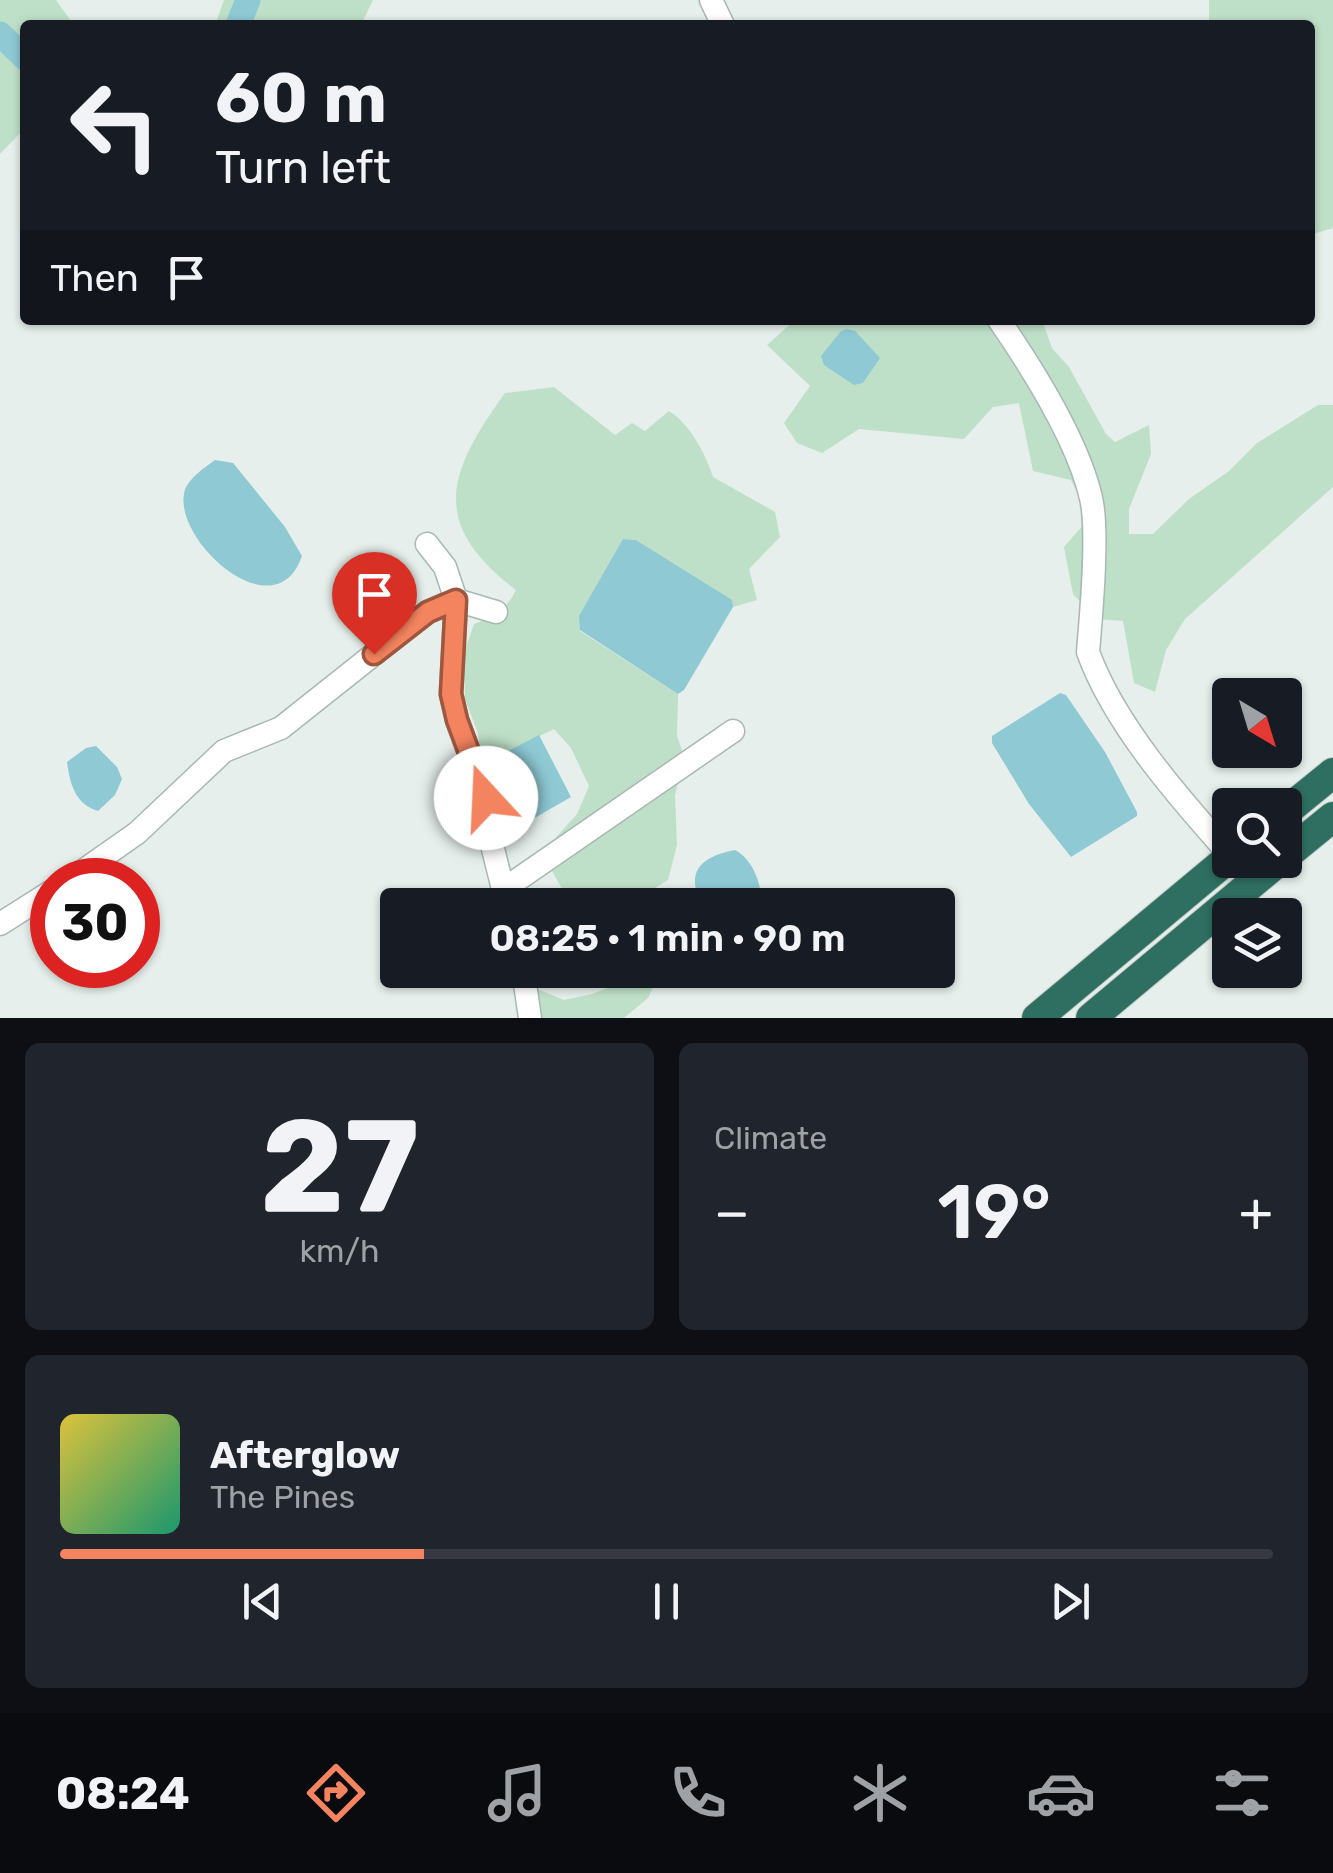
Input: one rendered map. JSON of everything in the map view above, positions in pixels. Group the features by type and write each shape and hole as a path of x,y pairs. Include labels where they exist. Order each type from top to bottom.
{"highway":[{"path":"1302,798 1333,773"},
{"path":"1302,842 1333,817"},
{"path":"1037,1018 1212,871"},
{"path":"1091,1018 1258,878"}],"street":[{"path":"1002,325 1028,362 1074,454 1092,500 1088,652 1096,674 1138,741 1212,835"},
{"path":"427,544 445,567 456,600 451,694 486,798 492,845 504,888"},
{"path":"101,858 137,833 224,751 281,728 428,612 456,600 496,612"},
{"path":"518,888 733,731"},
{"path":"0,924 30,904"},
{"path":"525,988 530,1018"}],"green space":[{"path":"0,0 56,0 70,20 20,20 20,133 0,154"},
{"path":"224,0 373,0 363,20 217,20"},
{"path":"1209,0 1333,0 1333,228 1315,233 1315,20 1209,20"},
{"path":"789,325 1044,325 1052,348 1069,367 1106,434 1115,442 1149,425 1151,454 1129,509 1129,534 1153,534 1257,443 1318,405 1333,405 1333,487 1185,619 1166,650 1155,692 1134,683 1123,621 1097,619 1073,594 1064,547 1090,517 1071,480 1033,471 1019,403 993,407 964,439 859,429 822,453 797,443 784,423 810,386 767,345"},
{"path":"554,387 615,435 632,423 645,431 669,411 696,440 713,477 775,512 780,537 749,569 757,600 733,607 731,600 636,540 623,539 580,631 678,694 677,736 684,756 675,796 677,845 668,880 655,888 562,888 542,853 577,814 589,786 571,748 554,729 497,757 491,764 494,772 482,774 478,733 465,699 464,653 474,624 499,612 516,590 488,566 469,542 459,519 456,496 470,448 505,393"},
{"path":"608,988 653,988 648,998 624,1018 541,1018 537,989 564,1000"}],"water":[{"path":"847,329 855,331 880,358 863,383 854,385 824,365 821,356"},
{"path":"215,460 233,463 285,527 302,556 289,577 271,585 251,583 230,572 195,535 185,514 185,489"},
{"path":"623,539 636,540 732,600 733,607 678,694 580,630 579,616"},
{"path":"1060,693 1066,695 1105,752 1137,812 1137,816 1071,857 1029,804 992,743 992,736"},
{"path":"539,735 571,797 519,827 491,764"},
{"path":"96,746 117,767 122,779 115,795 98,811 75,792 67,762 86,748"},
{"path":"735,850 742,854 760,888 696,888 699,868 713,857"}],"waterway":[{"path":"240,20 248,0"},
{"path":"0,34 20,53"}],"route":[{"path":"374,654 428,612 456,600 458,620 450,669 451,694 486,798"}]}
